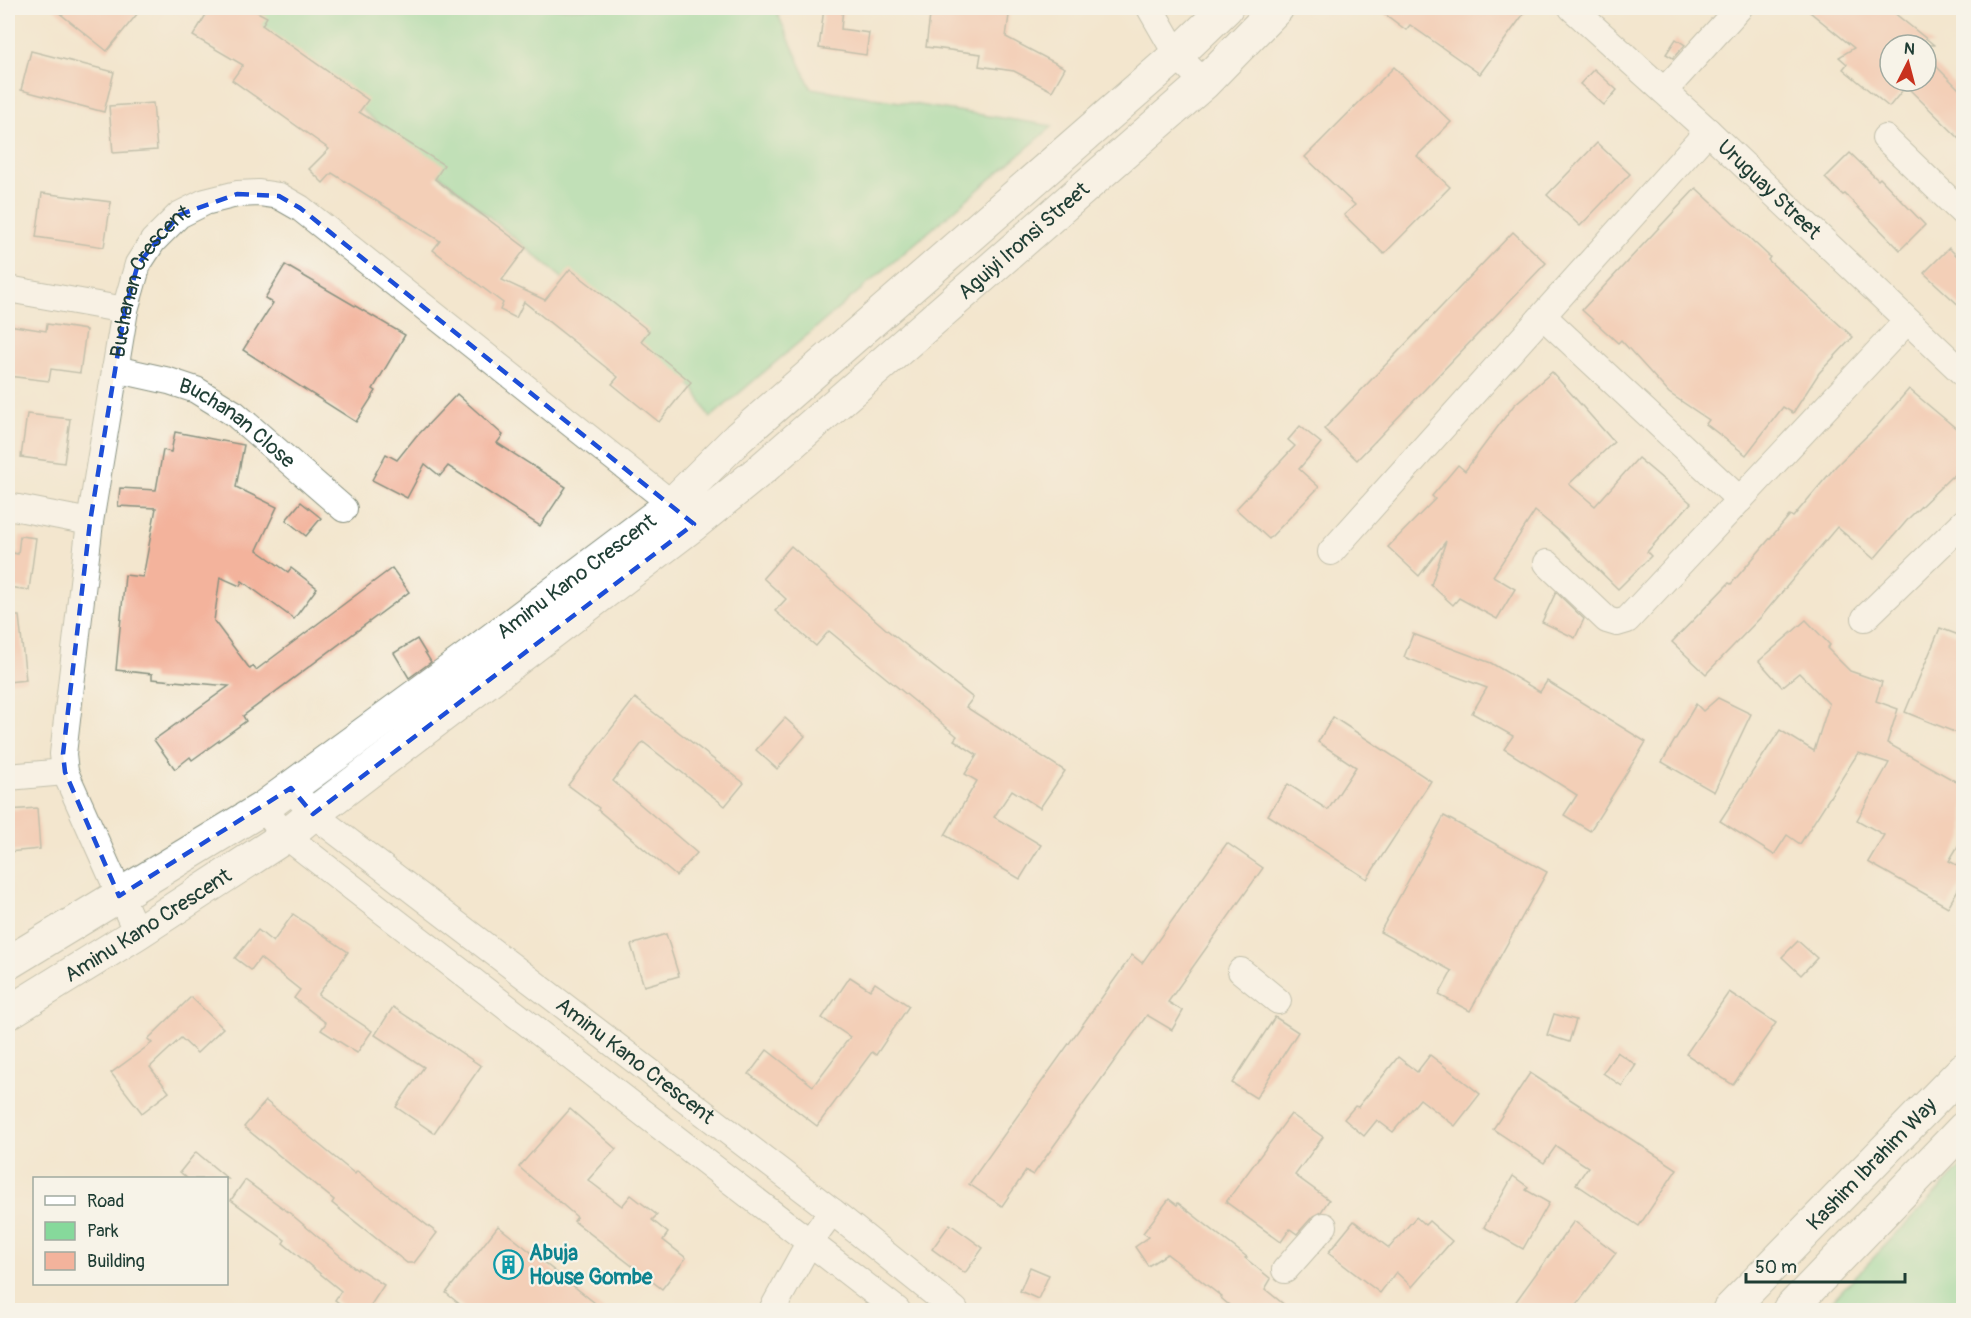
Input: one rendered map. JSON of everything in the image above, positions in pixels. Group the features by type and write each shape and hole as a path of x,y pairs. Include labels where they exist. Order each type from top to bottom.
{"main road":[{"name":"Aguiyi Ironsi Street","path":"738,438 1177,55 1226,8"},
{"name":"Aguiyi Ironsi Street","path":"763,468 1204,82 1277,8"},
{"name":"Aminu Kano Crescent","path":"8,1013 286,836 683,514 738,438"},
{"name":"Aminu Kano Crescent","path":"8,963 263,808 473,654 683,514 763,468"},
{"name":"Kashim Ibrahim Way","path":"1729,1311 1964,1069"},
{"name":"Kashim Ibrahim Way","path":"1789,1311 1964,1128"}],"street":[{"path":"1150,8 1177,55 1204,82"},
{"name":"Uruguay Street","path":"1572,8 1708,131 1964,374"},
{"path":"1664,91 1739,8"},
{"path":"1331,552 1708,131"},
{"path":"1885,138 1964,214"},
{"name":"Buchanan Crescent","path":"137,933 65,772 63,754 90,522 125,310 138,264 153,241 179,215 205,202 237,194 259,193 279,196 300,208 683,514"},
{"path":"8,289 125,310"},
{"path":"1543,316 1740,500"},
{"path":"1547,563 1607,620 1617,623 1628,620 1907,321"},
{"name":"Buchanan Close","path":"115,369 169,381 196,390 235,414 344,510"},
{"path":"8,506 90,522"},
{"path":"1865,618 1964,522"},
{"path":"8,777 65,772"},
{"name":"Aminu Kano Crescent","path":"291,788 313,814 832,1211 955,1311"},
{"name":"Aminu Kano Crescent","path":"263,808 286,836 897,1311"},
{"path":"1241,971 1278,1001"},
{"path":"771,1311 809,1243 832,1211"},
{"path":"1285,1270 1324,1226"}],"highlighted area":[{"path":"237,194 279,196 300,208 694,524 313,814 291,788 119,896 65,772 63,754 90,522 125,310 138,264 179,215"}],"green space":[{"path":"241,8 775,8 811,88 1053,126 710,418 694,389"},
{"path":"1963,1165 1963,1310 1823,1310"}],"building":[{"path":"53,8 142,8 107,51"},
{"path":"210,8 250,8 267,17 262,25 368,100 359,112 444,165 435,179 526,248 502,280 545,300 570,269 649,331 641,341 691,382 659,422 612,384 618,377 524,302 516,318 500,310 503,303 433,250 440,241 332,173 323,183 309,169 329,149 232,80 243,65 193,36"},
{"path":"824,8 843,8 841,29 869,33 866,55 819,48"},
{"path":"931,8 1010,8 1006,37 1065,68 1052,91 1014,71 979,66 981,54 926,47"},
{"path":"1377,8 1528,8 1480,74 1410,25 1406,30"},
{"path":"1805,8 1888,8 1919,33 1878,33 1878,93 1900,93 1889,107 1843,69 1847,64 1839,57 1854,48"},
{"path":"1676,39 1685,45 1673,58 1666,54"},
{"path":"31,51 114,72 104,112 21,90"},
{"path":"1394,67 1451,122 1417,156 1450,187 1384,254 1344,215 1355,205 1305,157"},
{"path":"1938,68 1964,94 1964,143 1913,93 1938,93"},
{"path":"1594,69 1617,90 1604,105 1580,84"},
{"path":"153,103 157,150 113,153 109,106"},
{"path":"1597,143 1630,174 1580,226 1547,195"},
{"path":"1850,153 1878,180 1880,178 1925,225 1900,250 1845,194 1843,195 1825,178"},
{"path":"1696,188 1770,257 1768,260 1853,337 1819,373 1793,413 1783,407 1746,455 1706,424 1709,420 1669,393 1621,340 1618,343 1582,310"},
{"path":"42,193 111,202 104,247 36,237"},
{"path":"1513,232 1546,263 1357,460 1324,429"},
{"path":"1949,248 1964,263 1964,310 1924,273"},
{"path":"285,265 405,335 373,389 376,391 356,422 243,350 273,303 265,298"},
{"path":"47,324 86,330 80,373 51,369 49,381 8,376 8,325 46,331"},
{"path":"1552,372 1614,442 1569,484 1595,506 1638,458 1691,503 1647,552 1651,556 1618,589 1559,531 1535,511 1493,576 1515,589 1497,619 1459,598 1453,605 1431,585 1446,541 1419,576 1388,547 1435,499 1432,496 1458,465 1465,471 1514,405"},
{"path":"1909,389 1964,435 1964,464 1910,517 1874,559 1837,527 1761,617 1706,674 1672,642 1729,583 1731,584 1790,515 1793,517 1836,466 1877,426"},
{"path":"457,394 503,435 497,443 566,487 540,526 448,466 440,476 425,464 407,498 372,480 386,454 397,460 417,435"},
{"path":"27,414 70,419 64,463 21,457"},
{"path":"1300,426 1321,443 1299,469 1319,487 1269,539 1236,509 1295,446 1288,440"},
{"path":"175,432 244,445 236,487 277,507 257,550 288,572 291,568 317,588 294,619 242,581 240,586 220,577 214,621 250,669 253,666 256,670 392,568 409,592 243,716 246,721 192,760 190,757 175,769 154,740 229,686 152,679 152,674 116,670 125,575 143,577 156,508 118,506 120,488 156,490 163,450 171,452"},
{"path":"301,502 321,518 306,536 286,520"},
{"path":"20,536 36,538 29,590 8,587 8,552 18,554"},
{"path":"791,546 887,630 973,698 966,707 1065,771 1040,808 1012,790 994,817 1041,845 1020,879 945,835 977,781 965,774 977,755 954,740 957,736 829,631 816,646 775,611 786,599 763,578"},
{"path":"1556,592 1584,619 1575,638 1542,622"},
{"path":"8,616 19,616 26,680 8,682"},
{"path":"1806,620 1830,645 1827,648 1850,671 1882,682 1876,701 1898,709 1887,743 1964,786 1964,836 1949,861 1964,869 1964,879 1948,907 1868,862 1884,835 1857,820 1889,763 1858,753 1800,844 1787,835 1774,855 1720,821 1780,730 1814,751 1829,704 1799,673 1782,687 1759,661"},
{"path":"1940,628 1964,637 1964,736 1905,712"},
{"path":"1413,634 1491,663 1540,692 1547,681 1646,742 1590,831 1564,815 1577,795 1504,749 1513,736 1472,713 1487,688 1404,657"},
{"path":"417,639 431,662 409,678 394,653"},
{"path":"635,698 744,783 725,806 643,742 613,781 697,853 676,876 598,810 599,808 568,785"},
{"path":"1718,698 1751,714 1714,792 1662,762 1696,704 1703,711"},
{"path":"1333,717 1431,781 1367,879 1268,815 1288,784 1328,810 1356,767 1318,742"},
{"path":"785,718 805,736 777,769 756,750"},
{"path":"37,808 40,849 8,852 8,810"},
{"path":"1444,816 1547,872 1470,1011 1439,995 1452,971 1380,932"},
{"path":"1227,843 1263,868 1168,1002 1183,1011 1172,1030 1147,1015 1033,1175 1026,1171 1002,1206 969,1184 1132,955 1142,963"},
{"path":"293,914 348,952 318,995 372,1031 357,1053 321,1030 326,1023 294,998 300,990 260,958 251,970 235,958 258,930 273,942"},
{"path":"666,934 679,976 644,986 631,945"},
{"path":"1798,941 1817,958 1801,975 1782,957"},
{"path":"850,977 870,990 875,983 909,1006 876,1055 872,1052 817,1126 749,1074 767,1050 813,1086 850,1037 822,1018"},
{"path":"1729,992 1776,1023 1733,1085 1686,1054"},
{"path":"191,997 223,1028 197,1053 181,1038 150,1067 169,1092 142,1113 111,1073 152,1043 148,1039"},
{"path":"393,1007 481,1066 434,1133 396,1107 424,1067 375,1035"},
{"path":"1554,1014 1576,1020 1569,1042 1547,1035"},
{"path":"1275,1017 1298,1032 1256,1098 1232,1083"},
{"path":"1617,1052 1636,1065 1622,1086 1603,1073"},
{"path":"1430,1055 1480,1094 1455,1126 1420,1099 1393,1132 1377,1120 1364,1136 1344,1119 1355,1106 1358,1107 1398,1057 1417,1072"},
{"path":"1530,1073 1677,1169 1639,1226 1576,1184 1588,1167 1556,1146 1544,1163 1493,1129"},
{"path":"266,1101 355,1174 357,1171 437,1233 414,1263 407,1263 332,1203 334,1200 244,1127"},
{"path":"570,1109 616,1149 588,1180 622,1206 631,1195 657,1215 652,1220 668,1233 663,1240 686,1258 662,1289 574,1221 577,1217 519,1167"},
{"path":"1291,1114 1323,1137 1295,1175 1329,1200 1321,1212 1313,1216 1297,1234 1290,1229 1281,1242 1226,1202"},
{"path":"196,1152 226,1177 186,1177 180,1172"},
{"path":"1513,1176 1528,1187 1526,1190 1549,1203 1523,1249 1484,1227"},
{"path":"245,1180 291,1214 357,1270 358,1268 384,1285 367,1311 350,1311 335,1300 341,1291 283,1243 285,1240 231,1200"},
{"path":"1169,1199 1177,1205 1178,1203 1247,1257 1245,1258 1271,1279 1265,1289 1292,1311 1236,1311 1222,1297 1167,1254 1148,1266 1135,1247 1149,1237 1143,1233"},
{"path":"1416,1217 1425,1225 1429,1221 1452,1241 1412,1287 1396,1272 1380,1293 1328,1253 1354,1221 1389,1248"},
{"path":"1574,1221 1616,1253 1572,1311 1509,1311"},
{"path":"950,1224 983,1248 965,1273 932,1249"},
{"name":"Abuja House Gombe","path":"498,1226 605,1311 468,1311 446,1293"},
{"path":"1030,1267 1049,1275 1038,1299 1020,1291"}],"place":[{"name":"Abuja House Gombe","path":"508,1265"}]}
